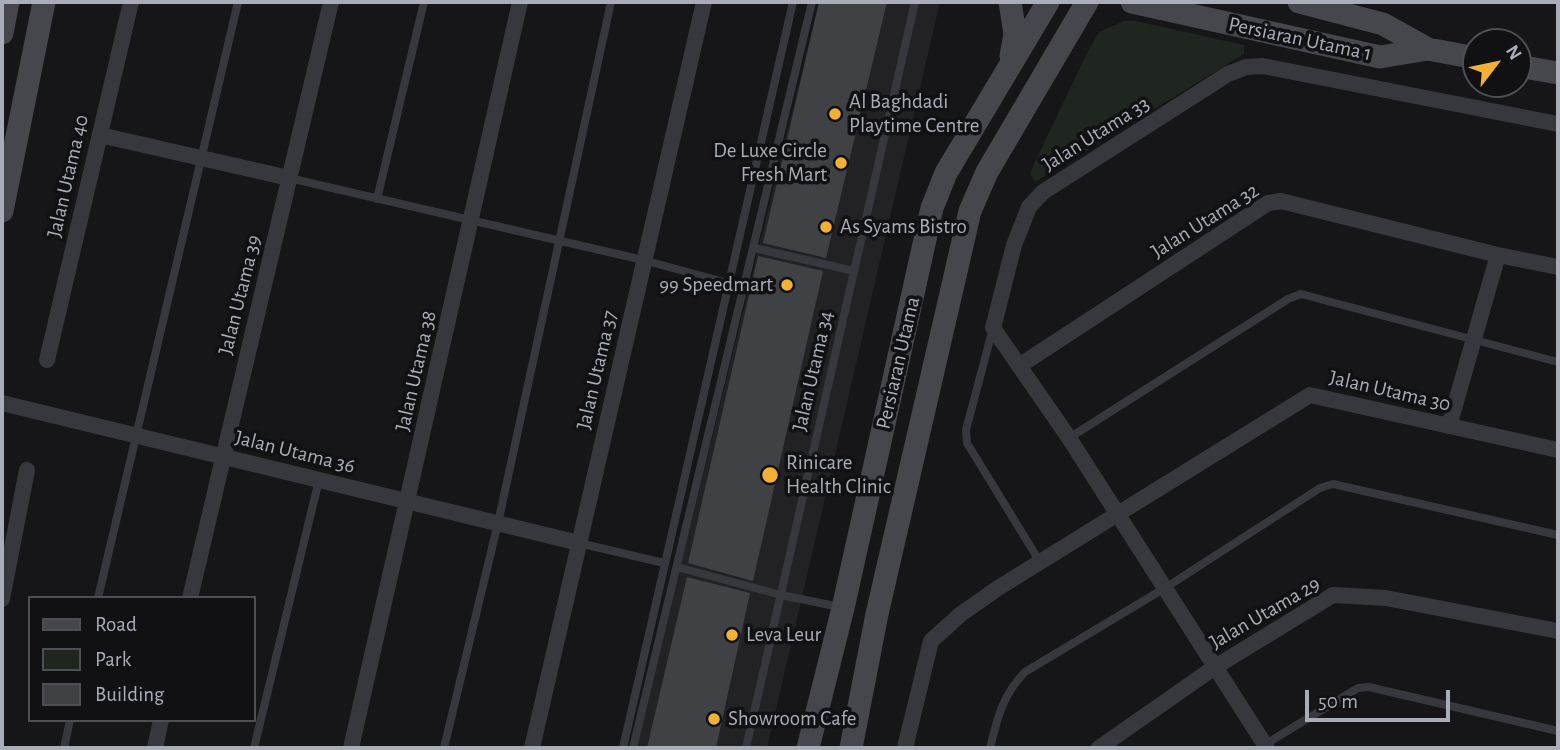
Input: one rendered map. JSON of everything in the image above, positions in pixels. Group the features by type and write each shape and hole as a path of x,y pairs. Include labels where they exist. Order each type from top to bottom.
{"street":[{"path":"2,33 8,2"},
{"path":"2,211 44,2"},
{"name":"Jalan Utama 40","path":"47,360 131,2"},
{"name":"Jalan Utama 39","path":"190,596 331,2"},
{"name":"Jalan Utama 38","path":"351,748 520,2"},
{"name":"Jalan Utama 37","path":"532,748 704,2"},
{"path":"1009,66 1015,34 1010,2"},
{"name":"Persiaran Utama","path":"808,748 843,608 932,208 946,173 1048,2"},
{"name":"Persiaran Utama","path":"851,748 877,614 970,211 987,172 1087,2"},
{"name":"Persiaran Utama 1","path":"1132,2 1380,57 1428,49"},
{"name":"Persiaran Utama 1","path":"1299,2 1383,24 1428,49 1462,55"},
{"name":"Jalan Utama 33","path":"993,328 1014,245 1029,207 1043,192 1228,74 1246,67 1263,66 1558,124"},
{"path":"1532,68 1558,73"},
{"path":"100,135 289,178"},
{"name":"Jalan Utama 32","path":"1019,366 1268,203 1281,201 1498,255 1558,267"},
{"path":"1449,426 1498,255"},
{"path":"993,328 1069,438 1263,747"},
{"name":"Jalan Utama 30","path":"905,748 931,641 961,614 1310,395 1558,450"},
{"name":"Jalan Utama 36","path":"2,403 579,542"},
{"path":"2,599 27,470"},
{"name":"Jalan Utama 29","path":"1100,748 1215,667 1333,595 1386,598 1558,631"},
{"path":"155,748 162,722"}],"lane":[{"path":"98,596 134,435 238,2"},
{"path":"377,198 424,2"},
{"path":"444,748 498,523 611,2"},
{"path":"623,748 793,2"},
{"path":"633,748 812,2"},
{"name":"Jalan Utama 34","path":"746,748 915,2"},
{"path":"289,178 643,260 728,283"},
{"path":"754,248 853,271"},
{"path":"1069,438 1288,299 1301,294 1558,362"},
{"name":"Jalan Utama 33","path":"993,328 966,430 967,443 1040,562"},
{"path":"254,748 319,480"},
{"path":"990,748 999,710 1012,685 1026,672 1165,588 1320,488 1334,484 1558,535"},
{"path":"579,542 664,563"},
{"path":"677,567 843,608"},
{"path":"1263,747 1357,688 1369,688 1558,732"},
{"path":"64,748 70,722"}],"shaded area":[{"path":"819,2 940,2 767,748 636,748"}],"green space":[{"path":"1124,21 1136,21 1244,45 1244,54 1035,182 1030,174 1087,53 1099,32"}],"building":[{"path":"819,2 887,2 826,258 763,243"},
{"path":"758,256 823,271 753,581 688,563"},
{"path":"687,577 750,593 716,748 647,748"}],"place":[{"name":"Al Baghdadi Playtime Centre","path":"835,114"},
{"name":"De Luxe Circle Fresh Mart","path":"841,163"},
{"name":"As Syams Bistro","path":"826,227"},
{"name":"99 Speedmart","path":"787,285"},
{"name":"Rinicare Health Clinic","path":"770,475"},
{"name":"Leva Leur","path":"732,635"},
{"name":"Showroom Cafe","path":"714,719"}]}
